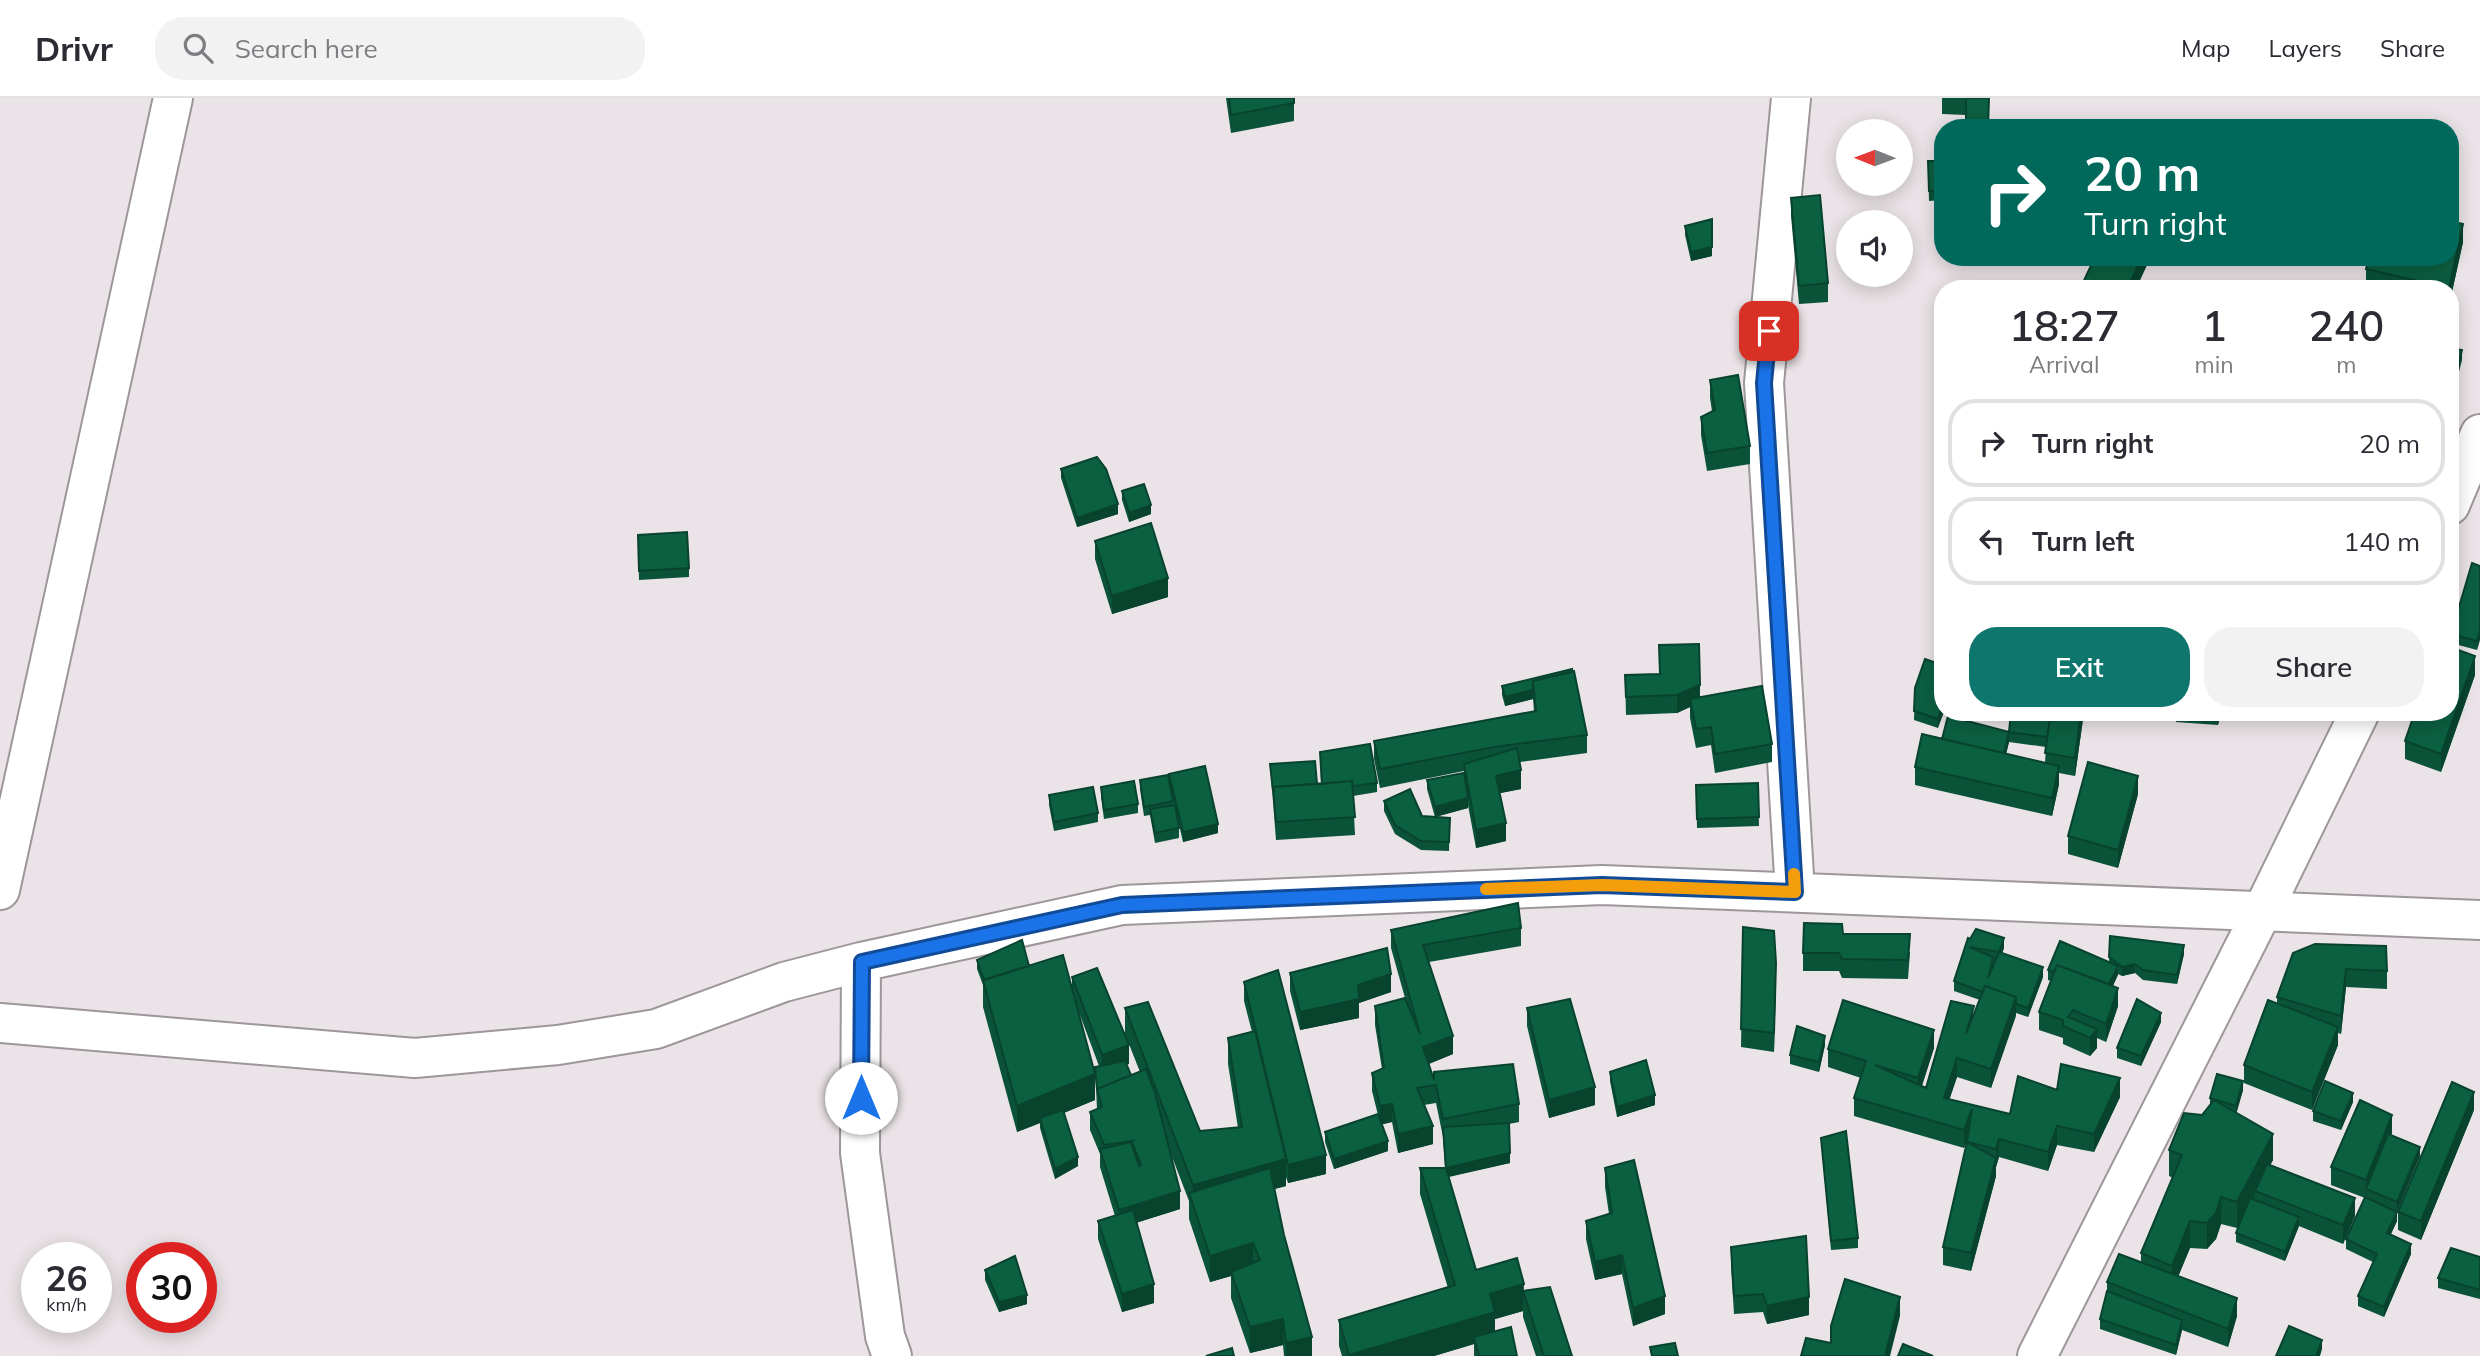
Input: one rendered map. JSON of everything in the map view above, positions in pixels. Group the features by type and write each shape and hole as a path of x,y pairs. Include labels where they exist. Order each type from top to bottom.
{"street":[{"path":"0,890 173,98"},
{"path":"1791,98 1764,383 1795,892"},
{"path":"2459,484 2480,434"},
{"path":"2037,1356 2356,721"},
{"path":"0,1023 415,1058 558,1045 656,1029 784,982 862,962 1122,905 1602,885 2480,920"},
{"path":"862,962 860,1153 885,1336 892,1356"}],"building":[{"path":"1229,98 1294,98 1294,103 1231,115"},
{"path":"1966,98 1989,98 1988,119 1966,119"},
{"path":"1928,161 1934,161 1934,191 1929,191"},
{"path":"1820,195 1828,283 1799,286 1791,198"},
{"path":"1712,219 1712,247 1691,252 1685,226"},
{"path":"2459,223 2463,224 2459,242"},
{"path":"2091,266 2138,266 2131,280 2084,280"},
{"path":"2367,266 2454,266 2451,280 2414,280 2366,269"},
{"path":"1738,375 1750,446 1707,453 1701,417 1715,410 1710,380"},
{"path":"1097,457 1106,469 1118,504 1077,518 1061,469"},
{"path":"1144,484 1151,505 1129,513 1122,491"},
{"path":"1151,523 1168,578 1112,596 1095,541"},
{"path":"687,532 689,568 639,571 638,535"},
{"path":"2472,563 2480,566 2480,630 2477,641 2459,636 2459,607"},
{"path":"1699,644 1700,685 1677,695 1626,697 1625,675 1660,674 1659,645"},
{"path":"2459,650 2475,656 2459,702"},
{"path":"1925,659 1934,662 1934,718 1914,711 1915,688"},
{"path":"1572,669 1572,672 1533,681 1533,690 1505,697 1502,686"},
{"path":"1574,671 1587,735 1494,747 1380,769 1374,741 1536,711 1533,681"},
{"path":"1762,686 1772,744 1715,754 1711,727 1696,729 1690,699"},
{"path":"1947,721 1967,721 2009,732 2004,753 1942,739"},
{"path":"2010,721 2050,721 2047,737 2009,732"},
{"path":"2050,721 2080,721 2075,758 2045,753"},
{"path":"2412,721 2452,721 2441,754 2405,741"},
{"path":"1922,734 2059,766 2052,798 1915,767"},
{"path":"1370,744 1377,783 1353,786 1352,781 1322,784 1320,752"},
{"path":"1517,748 1521,770 1496,776 1506,823 1476,830 1464,764"},
{"path":"1315,761 1317,784 1273,787 1273,791 1270,764"},
{"path":"2088,762 2138,776 2118,850 2068,836"},
{"path":"1205,766 1218,824 1183,832 1169,774"},
{"path":"1464,773 1468,798 1435,807 1427,780"},
{"path":"1168,775 1173,801 1144,807 1140,780"},
{"path":"1134,781 1138,804 1104,810 1101,787"},
{"path":"1352,781 1355,817 1276,822 1273,787"},
{"path":"1758,783 1759,817 1697,819 1696,785"},
{"path":"1093,787 1098,813 1054,822 1049,795"},
{"path":"1410,789 1422,816 1450,818 1449,842 1421,841 1395,825 1384,801"},
{"path":"1175,805 1179,828 1155,833 1150,809"},
{"path":"1518,903 1521,928 1423,945 1453,1036 1423,1047 1434,1080 1434,1072 1513,1064 1519,1104 1443,1119 1436,1085 1417,1088 1433,1126 1398,1134 1392,1104 1380,1106 1372,1073 1384,1068 1375,1006 1405,998 1420,1034 1391,930"},
{"path":"1804,923 1842,924 1843,934 1910,934 1908,960 1842,959 1839,953 1803,953"},
{"path":"1743,927 1774,931 1774,1033 1741,1029"},
{"path":"1976,929 2004,938 1999,952 2043,967 2028,1008 2016,1004 2016,997 1985,986 1983,992 1954,981 1968,938 1970,939","holes":["1969,947 1999,952 1988,978 1993,957"]},
{"path":"2110,936 2184,945 2177,975 2143,970 2135,964 2122,967 2109,957"},
{"path":"1022,940 1029,966 984,980 977,960"},
{"path":"2060,941 2118,966 2109,984 2057,965 2054,972 2048,970"},
{"path":"2315,944 2386,946 2387,971 2346,969 2341,1016 2277,997 2293,953"},
{"path":"1387,948 1391,974 1358,985 1359,999 1300,1012 1290,973"},
{"path":"1063,955 1095,1074 1017,1106 983,980"},
{"path":"2057,965 2118,988 2106,1024 2073,1010 2068,1017 2097,1029 2090,1038 2063,1026 2063,1020 2039,1012"},
{"path":"1097,968 1129,1045 1102,1055 1072,977"},
{"path":"1278,970 1326,1155 1288,1165 1244,982"},
{"path":"1985,986 2016,997 1991,1069 1957,1058 1944,1098 2010,1114 2018,1076 2057,1090 2061,1064 2120,1078 2094,1134 2057,1126 2048,1152 1999,1139 1996,1149 1967,1142 1972,1109 1964,1130 1854,1098 1866,1061 1828,1049 1843,1000 1934,1030 1918,1078 1875,1065 1926,1088 1951,1001 1974,1006 1966,1034"},
{"path":"1570,999 1595,1087 1549,1100 1527,1008"},
{"path":"2137,999 2161,1013 2141,1056 2117,1048"},
{"path":"2268,1000 2338,1027 2312,1092 2244,1065"},
{"path":"1148,1002 1200,1131 1242,1127 1228,1038 1255,1031 1286,1159 1193,1185 1125,1008"},
{"path":"1797,1026 1825,1036 1819,1062 1790,1055"},
{"path":"1646,1060 1655,1095 1617,1107 1610,1072"},
{"path":"1125,1061 1131,1075 1097,1089 1095,1067"},
{"path":"1146,1069 1155,1093 1180,1191 1119,1210 1100,1149 1131,1142 1139,1166 1141,1165 1133,1141 1104,1145 1090,1112 1102,1107 1097,1089"},
{"path":"2217,1074 2243,1081 2236,1106 2210,1098"},
{"path":"2325,1081 2353,1093 2341,1121 2313,1111"},
{"path":"2452,1082 2474,1092 2421,1221 2398,1212"},
{"path":"2214,1100 2273,1134 2237,1202 2221,1197 2216,1213 2207,1223 2190,1221 2172,1266 2141,1253 2182,1155 2169,1150 2184,1113 2202,1115"},
{"path":"2360,1100 2392,1115 2366,1180 2331,1167"},
{"path":"1063,1110 1078,1157 1055,1169 1040,1118"},
{"path":"1378,1114 1388,1141 1334,1159 1325,1132"},
{"path":"1509,1123 1510,1153 1446,1168 1443,1127"},
{"path":"1846,1131 1858,1238 1831,1241 1821,1138"},
{"path":"2388,1134 2420,1147 2397,1202 2366,1189"},
{"path":"1967,1142 1996,1158 1971,1253 1943,1247"},
{"path":"1634,1160 1665,1296 1633,1308 1622,1255 1595,1262 1586,1221 1612,1213 1605,1168"},
{"path":"2267,1164 2355,1198 2343,1225 2255,1191"},
{"path":"1270,1168 1284,1235 1312,1337 1286,1343 1283,1319 1250,1327 1231,1272 1260,1260 1253,1243 1210,1256 1189,1193"},
{"path":"1420,1168 1446,1168 1476,1270 1517,1258 1524,1284 1490,1294 1495,1312 1349,1355 1339,1320 1455,1285"},
{"path":"2365,1197 2397,1212 2387,1233 2411,1244 2384,1307 2358,1296 2377,1254 2346,1239"},
{"path":"2250,1198 2299,1217 2285,1252 2236,1233"},
{"path":"1133,1210 1154,1284 1122,1294 1098,1221"},
{"path":"1806,1236 1809,1297 1767,1306 1763,1294 1734,1296 1731,1247"},
{"path":"2451,1248 2480,1257 2480,1290 2438,1278"},
{"path":"2119,1254 2237,1298 2228,1329 2107,1282"},
{"path":"1015,1256 1027,1295 999,1302 985,1270"},
{"path":"1845,1279 1900,1297 1885,1356 1801,1356 1806,1338 1831,1343 1831,1326"},
{"path":"1550,1287 1572,1356 1544,1356 1523,1291"},
{"path":"2107,1291 2182,1320 2176,1345 2100,1319"},
{"path":"2289,1326 2322,1340 2316,1356 2276,1356"},
{"path":"1511,1327 1517,1356 1479,1356 1474,1337"},
{"path":"1675,1343 1678,1356 1652,1356 1650,1347"},
{"path":"1903,1344 1933,1356 1898,1356"},
{"path":"1232,1348 1234,1356 1206,1356"}],"slow traffic":[{"path":"1486,889 1602,885 1795,892 1794,874"}],"route":[{"path":"861,1098 862,962 914,950 1122,905 1602,885 1795,892 1764,383 1769,331"}]}
